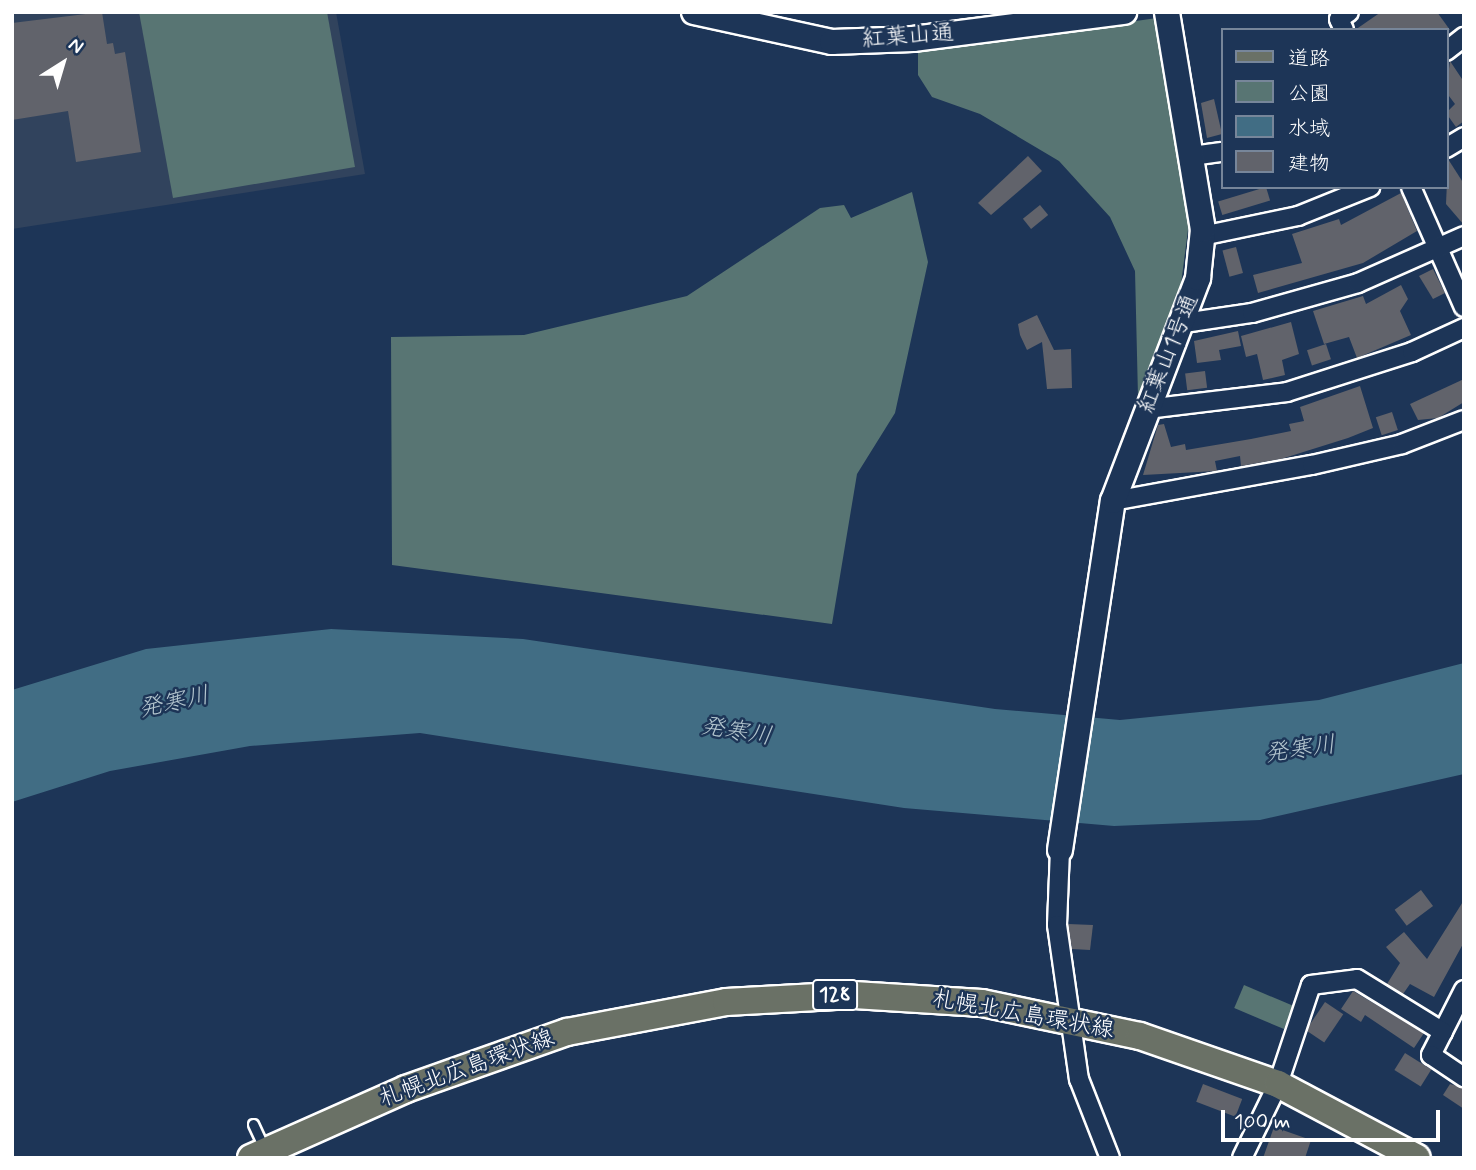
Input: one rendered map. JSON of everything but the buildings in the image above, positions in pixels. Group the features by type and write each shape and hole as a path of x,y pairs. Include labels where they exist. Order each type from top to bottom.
{"main road":[{"name":"札幌北広島環状線","path":"258,1154 479,1060 666,1010 854,995 982,1003 1070,1017 1278,1084 1417,1158"}],"street":[{"name":"紅葉山通","path":"694,12 832,42 913,39 1124,12"},
{"name":"紅葉山1号通","path":"1060,850 1113,501 1147,410 1184,323 1202,236 1192,156 1167,12"},
{"path":"1343,28 1339,19 1349,12"},
{"path":"1448,49 1464,37"},
{"path":"1448,147 1464,137"},
{"path":"1192,156 1220,152"},
{"path":"1202,236 1298,216 1365,189"},
{"path":"1412,189 1464,307"},
{"path":"1184,323 1311,297 1464,236"},
{"path":"1147,410 1287,392 1412,352 1464,328"},
{"path":"1113,501 1312,465 1402,444 1464,420"},
{"path":"1060,850 1057,925 1079,1079 1110,1158"},
{"path":"1242,1158 1278,1084 1311,985 1357,979 1443,1032"},
{"path":"1464,990 1431,1055 1464,1077"}],"lane":[{"path":"253,1124 258,1154"}],"shaded area":[{"path":"12,12 336,12 365,174 12,229"}],"green space":[{"path":"139,12 327,12 355,167 173,198"},
{"path":"1157,18 1189,222 1180,292 1138,397 1135,271 1110,217 1059,161 980,114 932,97 918,75 918,52"},
{"path":"912,192 928,262 895,413 857,474 832,624 392,565 391,337 524,335 687,296 820,208 844,205 851,218"},
{"path":"1244,985 1294,1006 1284,1029 1234,1008"}],"water":[{"name":"発寒川","path":"331,629 523,639 995,709 1120,720 1319,700 1464,663 1464,774 1260,820 1114,826 904,808 420,733 250,746 110,771 12,802 12,690 146,649"}]}
